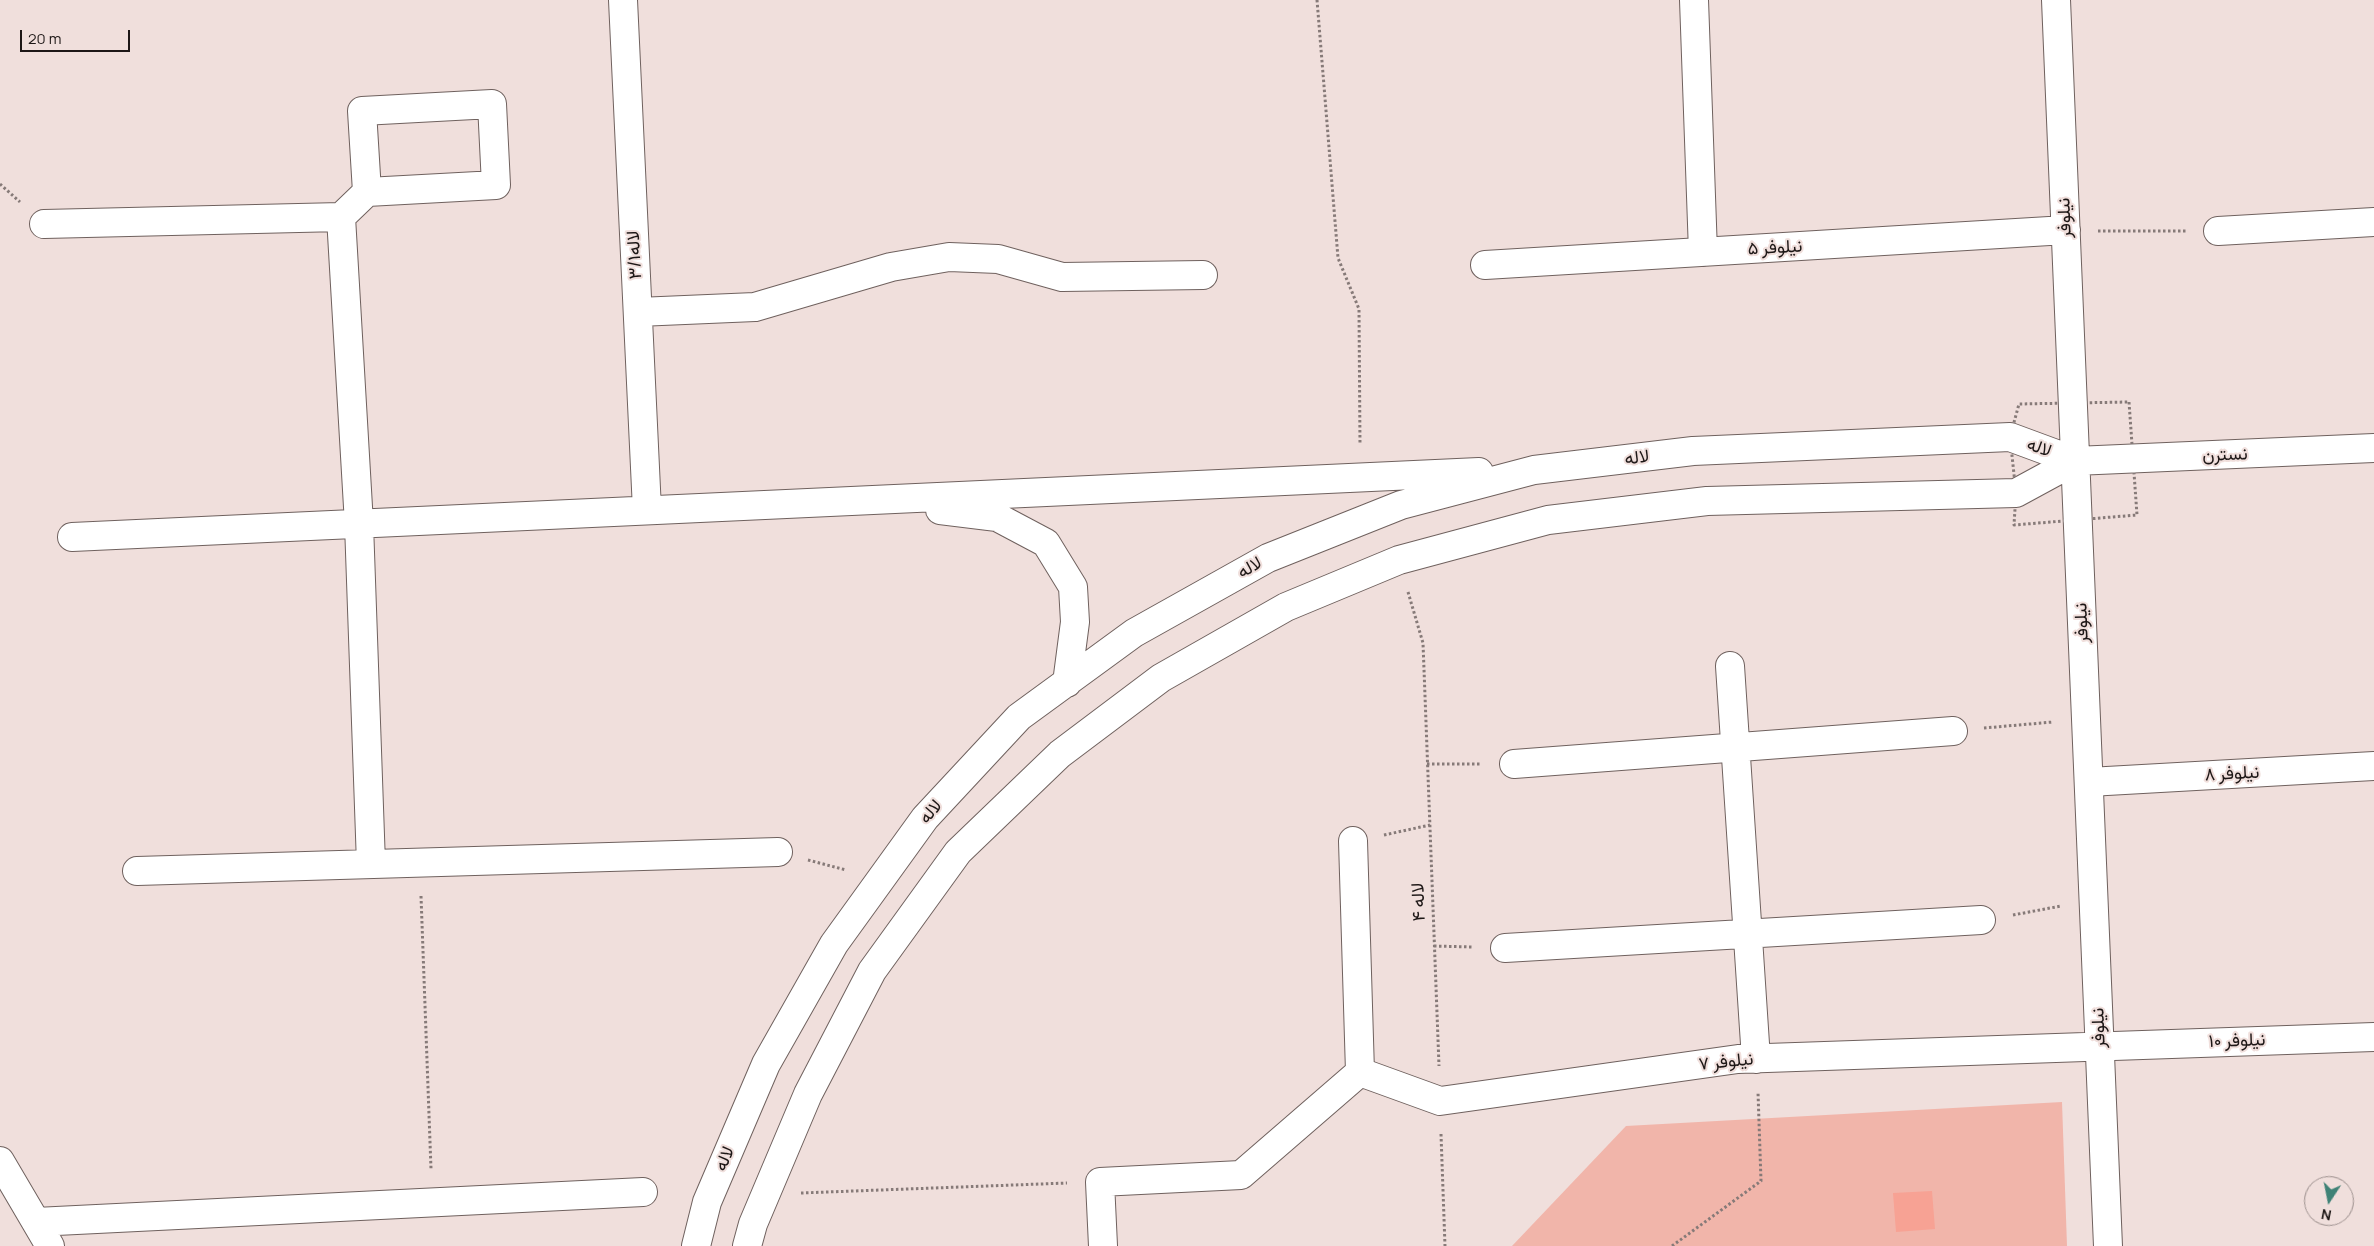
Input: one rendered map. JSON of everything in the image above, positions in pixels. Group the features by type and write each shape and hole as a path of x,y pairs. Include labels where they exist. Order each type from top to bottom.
{"street":[{"name":"لاله۳/۱","path":"623,0 647,510"},
{"path":"1694,0 1703,252"},
{"name":"نیلوفر","path":"2056,0 2108,1246"},
{"path":"44,224 342,217 367,192 496,185 492,104 362,112 367,192"},
{"path":"342,217 359,524 371,864"},
{"path":"2218,231 2374,222"},
{"name":"نیلوفر ۵","path":"1485,265 2066,230"},
{"path":"638,312 755,307 891,268 949,257 998,259 1062,277 1203,275"},
{"name":"لاله","path":"696,1246 707,1202 766,1064 834,944 880,879 925,818 1019,717 1134,633 1268,558 1400,505 1534,470 1693,451 2010,437 2075,461"},
{"name":"نسترن","path":"2075,461 2374,448"},
{"name":"لاله","path":"748,1246 753,1224 808,1094 872,971 958,852 1060,754 1161,678 1286,606 1399,560 1548,520 1706,502 2016,493 2075,461"},
{"path":"72,537 1534,470"},
{"path":"862,500 997,517 1046,543 1073,587 1074,622 1067,683"},
{"path":"1730,666 1756,1059"},
{"path":"1514,764 1953,731"},
{"name":"نیلوفر ۸","path":"2089,782 2374,766"},
{"path":"1103,1246 1100,1182 1241,1175 1360,1072 1353,841"},
{"path":"137,870 778,852"},
{"path":"1505,948 1981,920"},
{"name":"نیلوفر ۱۰","path":"2100,1046 2374,1037"},
{"name":"نیلوفر ۷","path":"1360,1072 1440,1101 1728,1061 2100,1046"},
{"path":"0,1161 50,1246"},
{"path":"36,1222 643,1192"}],"path":[{"path":"1317,0 1338,258 1359,309 1360,478"},
{"path":"2066,230 2218,231"},
{"name":"لاله ۴","path":"1399,560 1423,643 1445,1246"},
{"path":"1953,731 2086,719"},
{"path":"1427,764 1514,764"},
{"path":"1353,841 1430,825"},
{"path":"778,852 880,879"},
{"path":"420,862 433,1203"},
{"path":"1981,920 2094,900"},
{"path":"1434,946 1505,948"},
{"path":"1672,1246 1760,1181 1756,1059"},
{"path":"766,1194 1100,1182"}],"shaded area":[{"path":"2062,1102 2067,1246 1512,1246 1626,1126"}],"building":[{"path":"1932,1191 1935,1229 1896,1232 1893,1193"}]}
